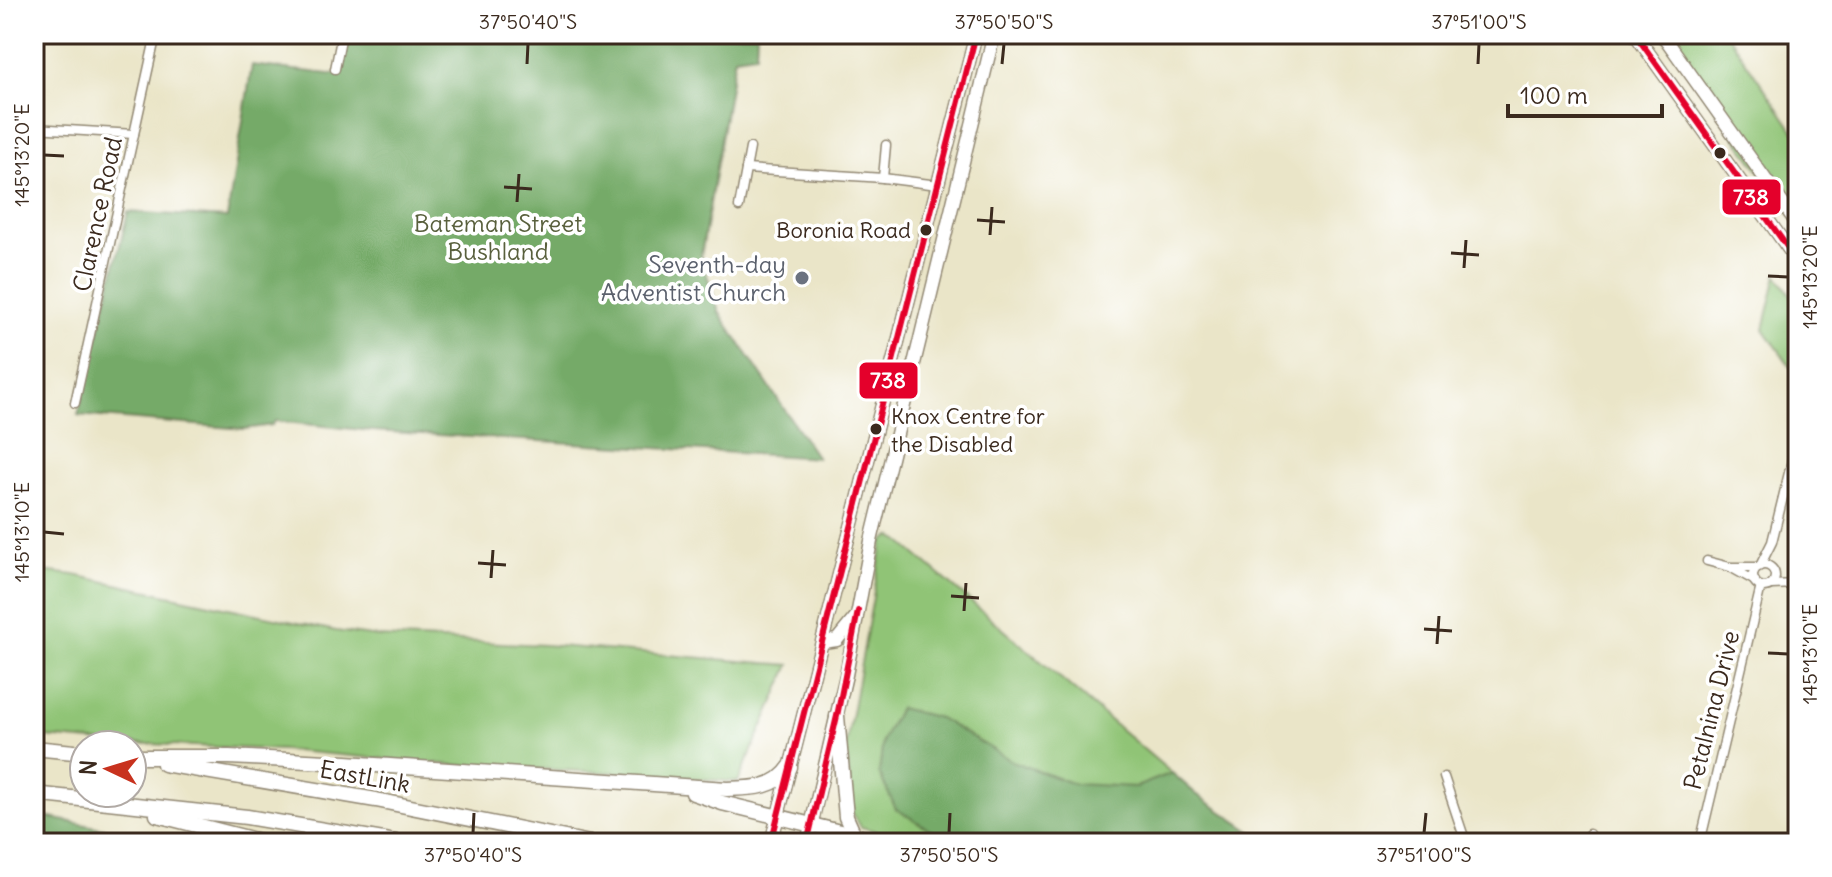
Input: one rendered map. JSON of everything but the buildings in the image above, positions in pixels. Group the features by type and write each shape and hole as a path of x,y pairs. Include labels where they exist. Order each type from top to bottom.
{"highway":[{"path":"837,716 846,817 854,835"},
{"path":"34,748 68,751"},
{"path":"148,758 229,757 346,763 727,789 764,786 779,780 790,767"},
{"name":"EastLink","path":"148,761 376,800 590,843"},
{"path":"678,787 722,803 885,843"},
{"path":"34,794 68,798"},
{"path":"148,806 247,817 401,843"},
{"path":"130,809 267,843"}],"main road":[{"path":"771,843 976,34"},
{"path":"807,843 837,716 876,523 994,34"},
{"path":"1635,34 1798,262"},
{"path":"1662,34 1798,225"},
{"path":"1747,190 1768,183"},
{"path":"1755,202 1768,183"},
{"path":"888,375 914,368"},
{"path":"854,517 876,523"},
{"path":"823,642 837,640 857,616"}],"street":[{"name":"Clarence Road","path":"75,403 156,34"},
{"path":"335,69 342,34"},
{"path":"34,128 134,134"},
{"path":"883,178 886,145"},
{"path":"739,207 750,148"},
{"path":"746,169 883,178 938,185"},
{"path":"1762,584 1753,575 1772,542 1798,436"},
{"path":"1762,584 1774,581 1772,542"},
{"path":"1707,561 1730,567 1762,584 1795,583"},
{"path":"1730,567 1767,566 1795,583"},
{"name":"Petalnina Drive","path":"1700,843 1762,584"},
{"path":"1444,777 1466,843"}],"green space":[{"name":"Bateman Street Bushland","path":"346,34 757,34 756,54 735,57 701,256 719,312 817,458 373,431 275,421 272,425 244,429 78,415 128,212 227,218 252,65 338,75"},
{"path":"1662,34 1727,34 1798,137 1798,225"},
{"path":"1777,275 1798,305 1798,377 1764,329"},
{"path":"891,536 1196,794 1268,843 917,843 861,827 853,815 846,746 883,542"},
{"path":"34,570 74,575 336,631 378,637 545,645 790,665 738,782 455,765 283,750 148,744 148,729 68,729 68,739 34,736"},
{"path":"899,708 939,718 1014,762 1074,784 1136,787 1172,773 1196,794 1268,843 953,843 896,809 879,773 883,740"},
{"path":"34,816 51,818 177,843 34,843"}],"transit line":[{"name":"738","path":"771,843 976,34"},
{"name":"738","path":"1635,34 1798,262"},
{"name":"738","path":"807,843 858,611"}],"place":[{"name":"Boronia Road","path":"926,230"},
{"name":"Seventh-day Adventist Church","path":"802,278"},
{"name":"Knox Centre for the Disabled","path":"876,429"}]}
